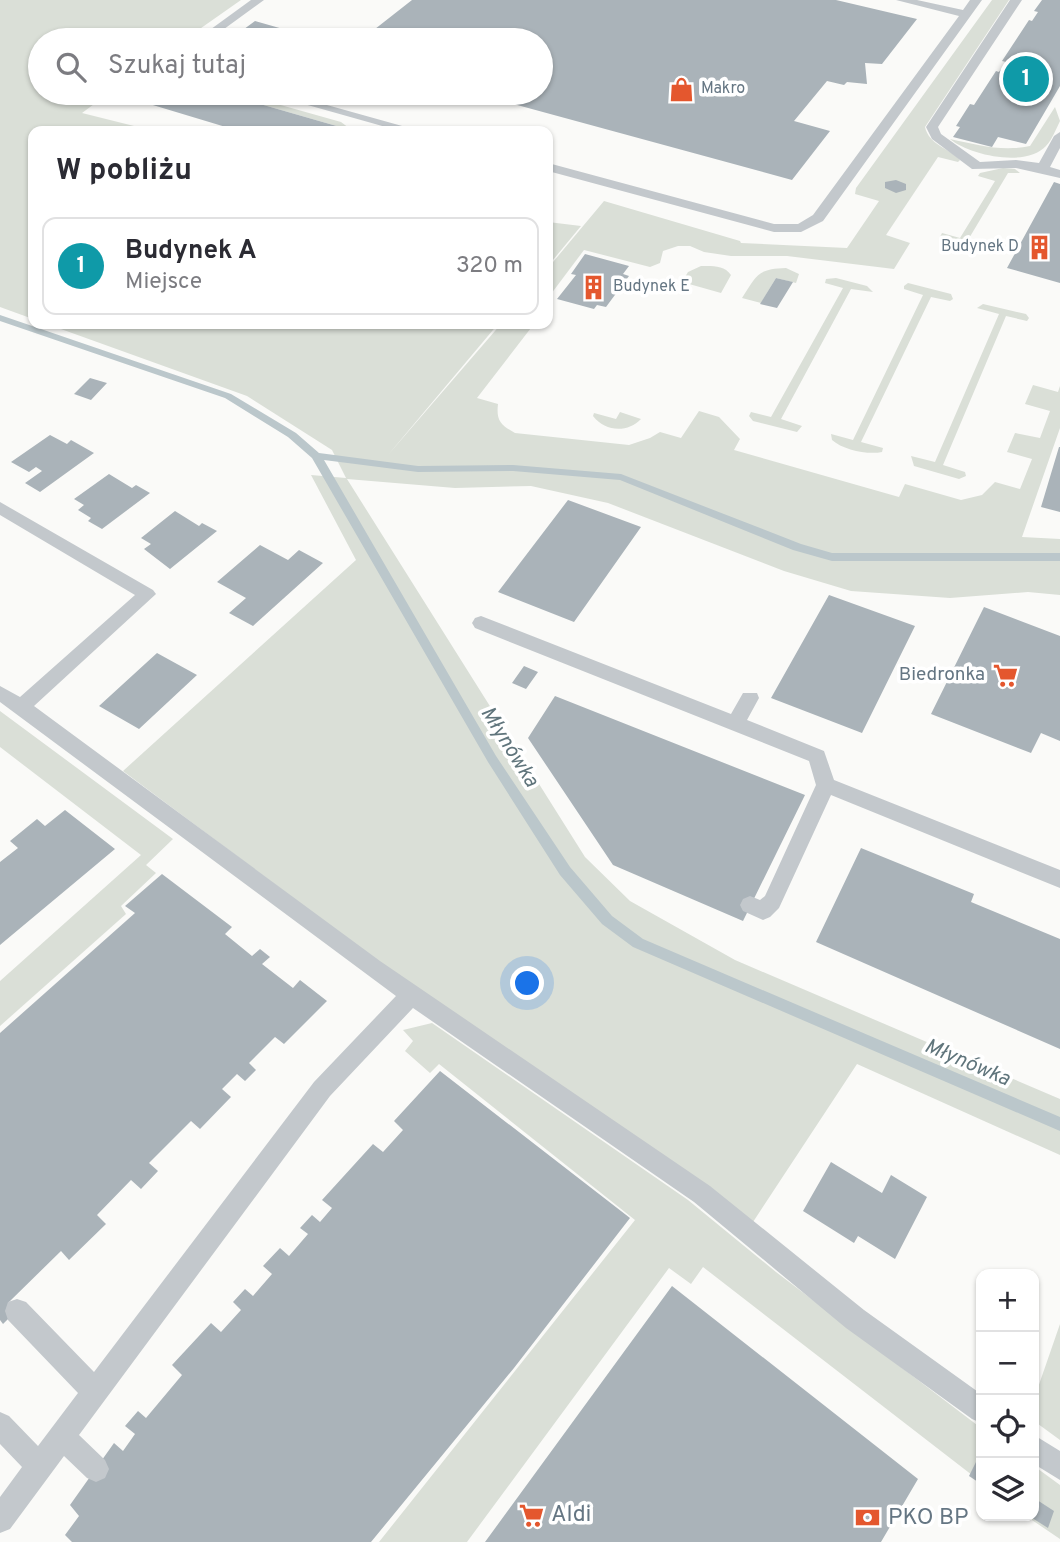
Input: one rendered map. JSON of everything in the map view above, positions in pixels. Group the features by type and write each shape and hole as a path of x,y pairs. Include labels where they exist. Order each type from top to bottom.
{"lane":[{"path":"219,28 258,0"},
{"path":"901,0 965,14"},
{"path":"553,168 774,229 801,228 818,218 976,0"},
{"path":"1016,0 932,127 936,136 977,166 1016,164 1060,174"},
{"path":"316,105 395,126"},
{"path":"1042,169 1060,136"},
{"path":"0,508 147,594 22,707"},
{"path":"481,623 817,756 826,785 772,902 763,911 750,905"},
{"path":"0,693 411,995 702,1194 855,1319 976,1406"},
{"path":"735,724 750,698"},
{"path":"826,785 1060,879"},
{"path":"0,1519 322,1089 411,995"},
{"path":"17,1311 95,1392"},
{"path":"0,1425 40,1467"},
{"path":"62,1436 96,1469"},
{"path":"1039,1452 1060,1467"}],"shaded area":[{"path":"0,0 241,0 201,28 28,28 28,105 93,105 82,113 134,126 28,126 28,317 0,307"},
{"path":"992,0 1009,0 925,127 935,142 960,160 958,162 938,157 886,235 910,243 894,269 787,256 731,256 704,252 690,246 678,246 663,251 660,263 650,267 584,250 553,291 553,262 604,201 741,243 847,248 879,201 855,194 856,188"},
{"path":"264,105 281,105 341,122 346,126 337,126"},
{"path":"1055,107 1060,121 1050,141 1037,153 1012,158 998,157 970,150 950,139 1000,148 1030,146"},
{"path":"1003,168 1015,169 1020,173 1008,173 968,240 979,244 970,248 940,237 942,233 960,238 995,181 978,176 980,173"},
{"path":"553,223 581,226 553,260"},
{"path":"701,266 722,268 731,275 721,293 682,282 688,272"},
{"path":"786,268 799,274 796,283 776,278 761,303 742,298 763,272"},
{"path":"836,278 867,286 873,292 851,289 781,419 802,426 797,432 753,421 749,416 751,412 771,417 843,288 825,283 826,279"},
{"path":"908,283 951,294 953,299 950,301 931,297 861,442 883,448 882,452 849,449 832,440 831,434 853,440 923,295 904,289"},
{"path":"983,304 1026,314 1029,318 1027,321 1006,316 943,465 965,472 966,476 959,479 914,466 911,456 935,462 999,314 977,308"},
{"path":"61,329 494,329 388,455 497,329 530,329 477,398 498,404 500,422 515,433 629,445 660,432 681,438 699,411 719,417 740,439 734,450 899,497 905,484 961,500 982,495 995,482 1020,489 1032,459 1007,452 1015,433 1040,438 1050,411 1025,404 1033,385 1058,392 1060,386 1060,428 1022,537 1060,539 1060,595 1028,592 950,598 851,591 784,571 608,503 531,486 455,488 347,479 585,857 630,901 735,960 1060,1099 1060,1155 857,1064 753,1222 383,965 123,771 356,560 311,475 346,478 332,450 247,396"},
{"path":"620,412 641,419 630,427 617,429 604,425 593,416 594,413 616,419"},
{"path":"0,711 173,839 146,865 156,873 121,906 126,914 0,1026 0,981 141,855 0,747"},
{"path":"432,1023 688,1200 776,1272 976,1424 976,1478 703,1267 691,1284 669,1268 467,1542 379,1542 635,1220 439,1064 430,1073 405,1051 413,1041 403,1030"},
{"path":"1060,1324 1060,1440 1039,1425 1039,1385"},
{"path":"1039,1470 1060,1485 1060,1539 1033,1521 1039,1521"}],"building":[{"name":"Makro","path":"412,0 836,0 917,19 882,64 865,63 867,84 847,82 844,85 827,81 794,121 830,131 792,180 517,105 553,105 553,28 376,28"},
{"path":"1042,0 1060,0 1060,86 1026,144 998,137 992,147 953,137 960,127 956,126 970,104 974,105 996,71 999,72 1006,62 1002,61 1029,20 1032,21 1038,12 1034,11"},
{"path":"255,21 280,28 246,28"},
{"path":"153,105 264,105 337,126 222,126"},
{"path":"896,180 906,184 906,190 896,193 885,188 885,182"},
{"name":"Budynek D","path":"1054,182 1060,184 1060,283 1007,268"},
{"name":"Budynek E","path":"585,254 629,266 623,274 629,276 606,307 597,305 594,309 557,299 576,275 571,274"},
{"path":"776,278 793,282 777,308 760,304"},
{"path":"90,378 107,383 91,400 74,394"},
{"path":"50,435 67,444 71,440 94,453 40,492 25,483 42,471 36,467 29,472 11,462"},
{"path":"1060,447 1060,512 1041,507"},
{"path":"109,474 132,488 136,485 150,493 102,529 88,521 91,518 78,510 84,505 74,499"},
{"path":"568,500 641,527 574,622 498,592"},
{"path":"175,511 199,526 202,523 217,531 170,569 144,549 151,544 141,538"},
{"path":"260,545 288,560 299,550 323,563 253,626 229,613 246,598 217,582"},
{"path":"829,595 915,626 862,733 771,698"},
{"name":"Biedronka","path":"984,607 1060,636 1060,741 1041,733 1031,753 931,714"},
{"path":"157,653 197,675 139,729 99,706"},
{"path":"524,666 538,672 526,689 512,683"},
{"path":"555,696 805,795 743,921 613,865 528,738"},
{"path":"65,810 115,849 0,945 0,862 18,848 10,841 37,819 45,826"},
{"path":"861,848 974,894 971,902 1060,939 1060,1049 816,942"},
{"path":"162,874 232,927 225,934 252,956 260,949 270,957 262,964 293,988 300,980 327,1001 284,1044 275,1037 249,1063 256,1070 245,1081 237,1074 222,1089 231,1097 200,1129 191,1121 149,1163 158,1171 141,1189 131,1180 97,1215 106,1224 69,1260 61,1251 9,1302 17,1310 3,1324 0,1320 0,1033 135,913 125,906"},
{"path":"440,1071 630,1218 514,1368 371,1542 72,1542 65,1535 79,1516 70,1505 114,1443 123,1451 135,1434 125,1426 138,1411 146,1418 182,1375 172,1365 211,1323 221,1332 241,1310 233,1302 245,1289 253,1296 272,1274 263,1266 280,1248 289,1256 308,1234 300,1228 312,1215 320,1222 332,1208 322,1200 373,1144 383,1152 403,1130 394,1121"},
{"path":"831,1162 882,1193 891,1175 927,1197 895,1259 858,1236 854,1243 803,1211"},
{"path":"672,1286 918,1479 881,1542 485,1542"},
{"path":"976,1462 976,1481 969,1476"},
{"path":"1039,1501 1054,1511 1048,1528 1037,1521"}],"waterway":[{"name":"Młynówka","path":"0,318 28,328"},
{"name":"Młynówka","path":"32,329 228,396 292,435 316,456"},
{"path":"316,456 418,469 513,468 621,477 797,547 832,557 1060,557"},
{"name":"Młynówka","path":"316,456 492,759 565,871 607,920 638,943 1060,1124"}],"place":[{"name":"Budynek A","path":"1026,79"},
{"name":"Makro","path":"681,89"},
{"name":"Budynek D","path":"1039,247"},
{"name":"Budynek E","path":"593,287"},
{"name":"Biedronka","path":"1005,675"},
{"name":"Aldi","path":"531,1515"},
{"name":"PKO BP","path":"868,1518"}]}
